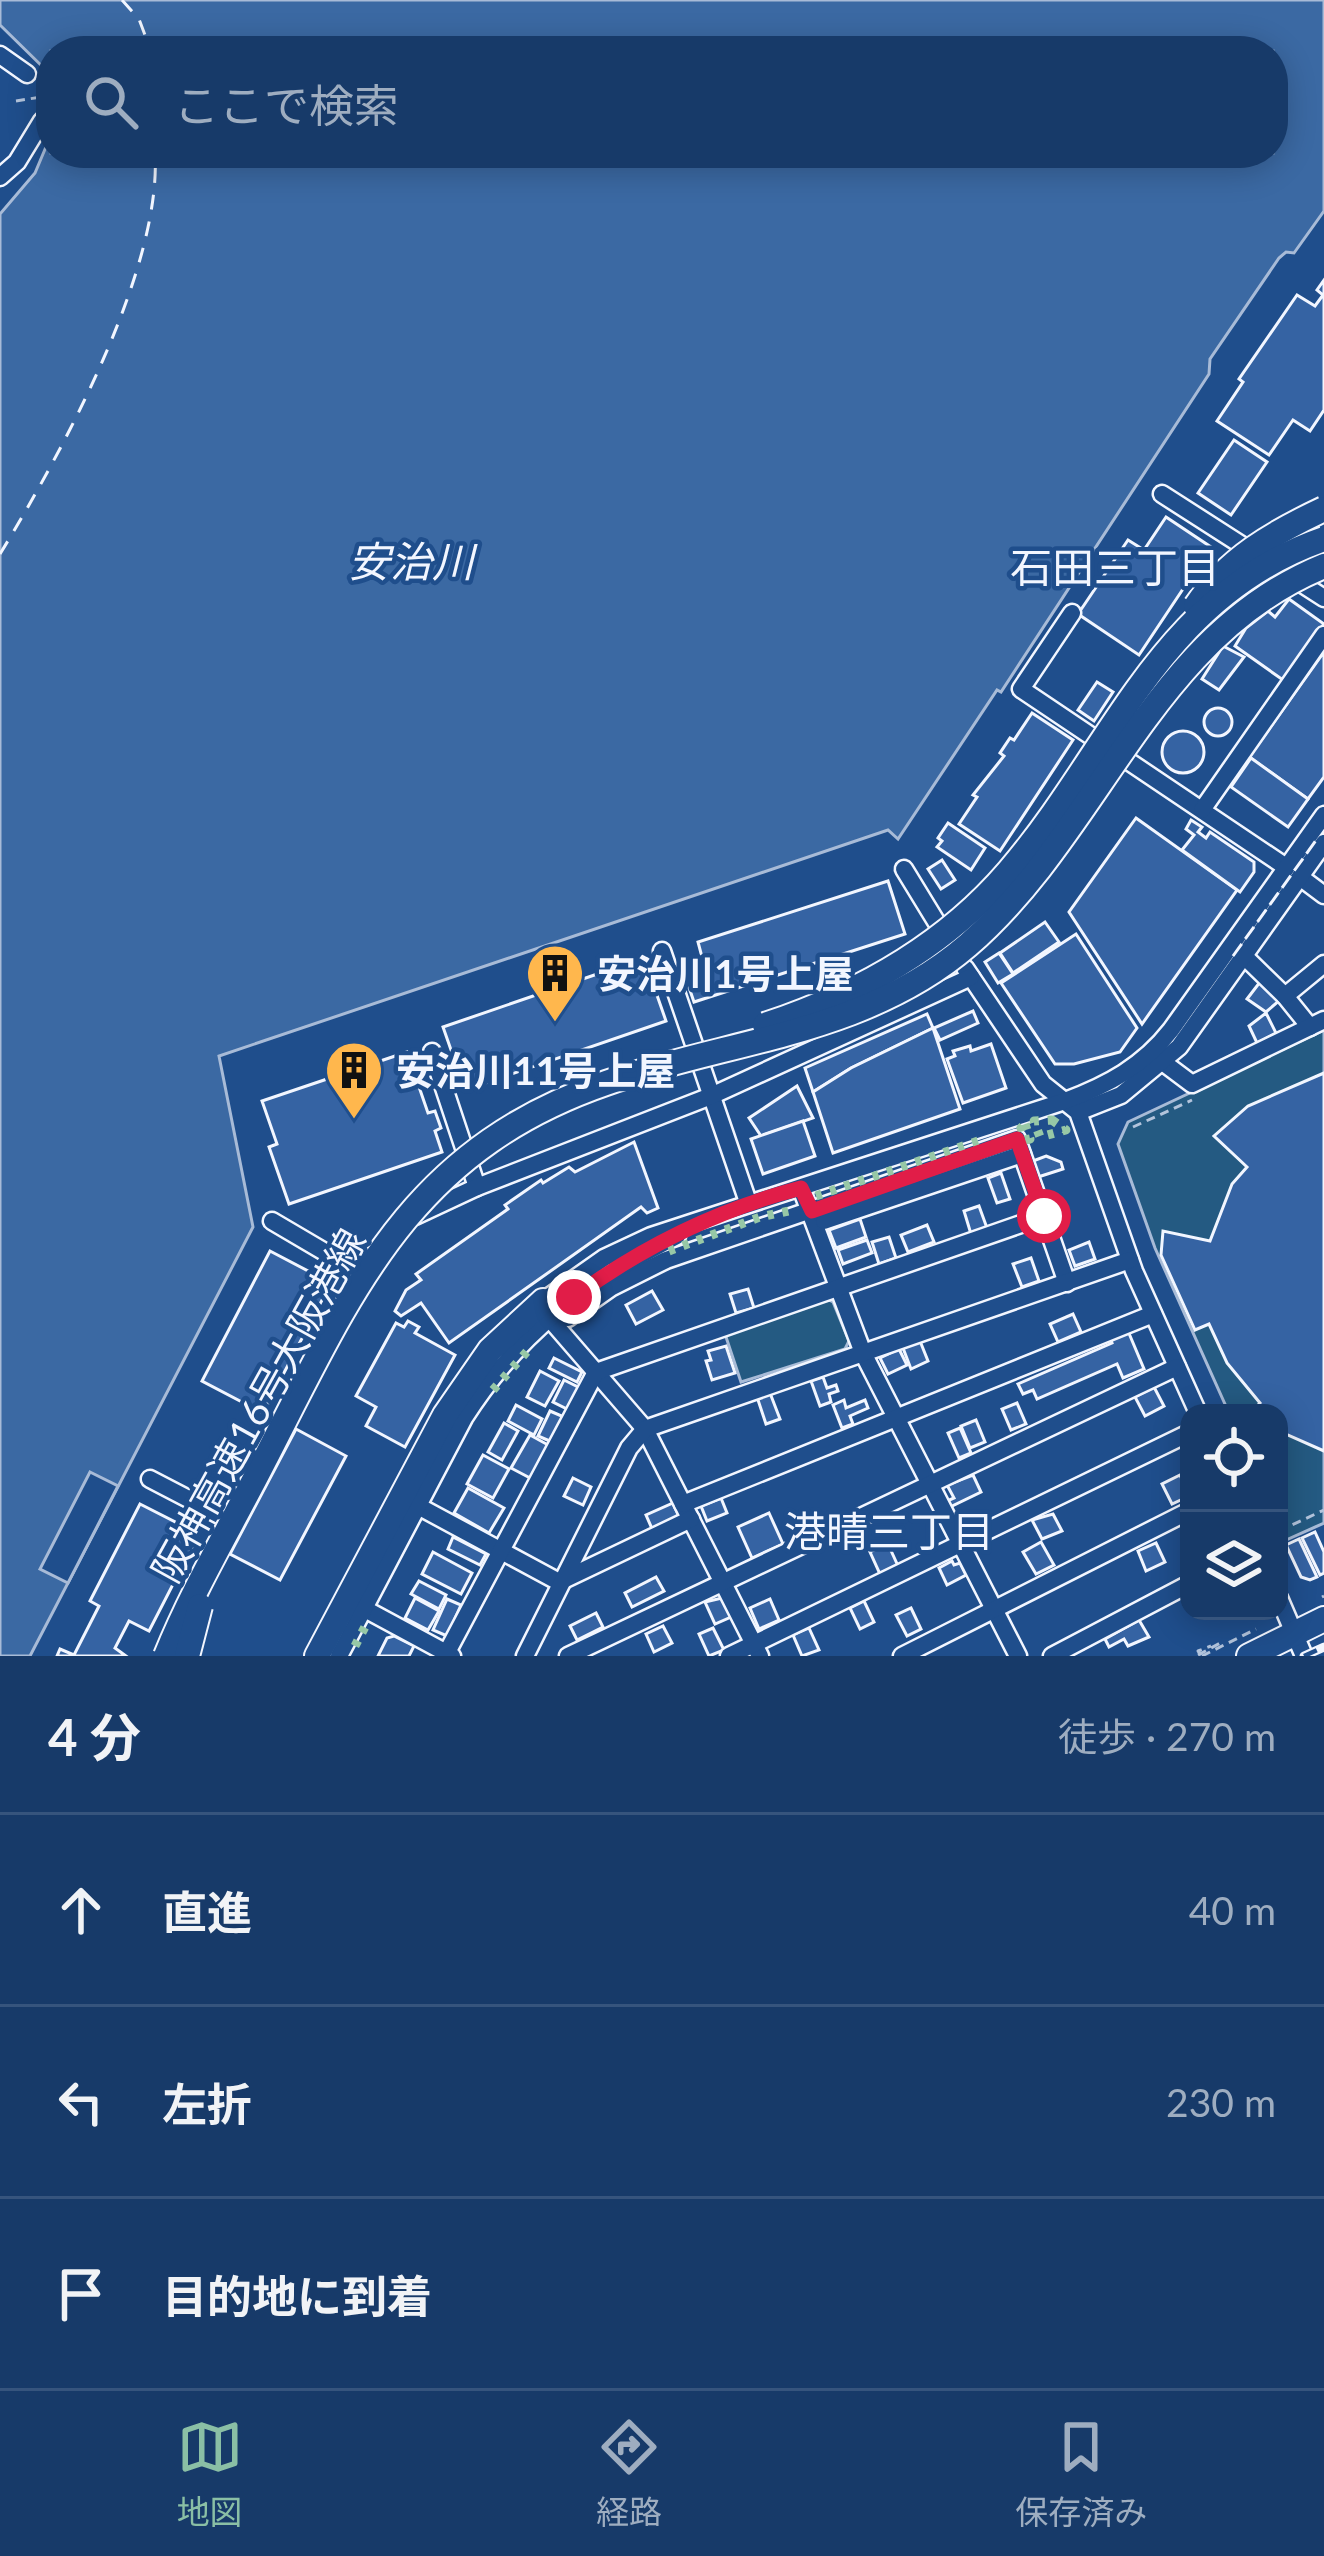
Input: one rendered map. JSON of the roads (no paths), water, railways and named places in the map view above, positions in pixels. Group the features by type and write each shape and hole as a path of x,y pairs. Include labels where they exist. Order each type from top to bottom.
{"highway":[{"path":"1179,634 1215,581 1243,554 1324,509"},
{"name":"阪神高速16号大阪港線","path":"171,1656 184,1600 214,1526 372,1245 437,1171 548,1095 604,1072 835,1000 936,940 1010,870 1179,634 1256,572 1324,539"},
{"name":"阪神高速16号大阪港線","path":"171,1656 230,1521 380,1249 442,1178 508,1129 553,1103 658,1066 840,1018 931,974 1013,902 1186,664 1250,607 1324,566"},
{"path":"317,1656 445,1415 490,1350 545,1309"},
{"path":"188,1656 208,1582 203,1573 208,1558 280,1406"},
{"path":"153,1656 175,1601 230,1521"},
{"path":"153,1656 171,1616 184,1600"},
{"path":"1249,1656 1299,1645 1323,1604"}],"street":[{"path":"0,55 27,74"},
{"path":"0,177 17,162 36,131"},
{"path":"1162,494 1320,596 1324,566"},
{"path":"1072,614 1021,689 1324,895"},
{"path":"1202,810 1324,635"},
{"path":"339,1656 488,1380 545,1309 630,1245 1009,1117 1121,1094 1164,1063 1244,956 1324,815"},
{"path":"1071,1106 1152,1052 1293,872 1324,843"},
{"path":"904,869 1043,1084 1071,1106 1130,1260 1194,1404"},
{"path":"662,951 711,1096 740,1205"},
{"path":"1164,1063 1192,1084 1317,1024 1244,956"},
{"path":"1285,996 1324,964"},
{"path":"150,1479 230,1521 357,1271 390,1232 425,1210 711,1096 970,977"},
{"path":"432,1052 477,1187"},
{"path":"1009,1117 1067,1283"},
{"path":"545,1309 568,1318 612,1287 666,1260 818,1216 1019,1147"},
{"path":"801,1188 818,1216 836,1288 863,1353 1018,1656"},
{"path":"363,1608 448,1655 596,1372 1044,1216"},
{"path":"272,1221 357,1271"},
{"path":"525,1656 629,1448 645,1429 1130,1260"},
{"path":"545,1309 645,1429 758,1650"},
{"path":"559,1582 687,1511 895,1418 1154,1314"},
{"path":"568,1656 1178,1367"},
{"path":"729,1656 758,1650 1180,1438"},
{"path":"418,1506 559,1582"},
{"path":"902,1656 1187,1512"},
{"path":"1052,1656 1180,1589"}],"water":[{"name":"安治川","path":"0,0 1324,0 1324,211 1294,253 1279,258 1210,359 1209,374 1001,692 997,690 898,839 888,830 219,1056 253,1227 30,1656 0,1656 0,214 37,168 1288,168 1288,36 36,36 36,60 0,25"}],"railway":[{"path":"1304,1656 1324,1647"}],"place":[{"name":"安治川1号上屋","path":"555,1024"},
{"name":"安治川11号上屋","path":"354,1121"}],"district":[{"name":"石田三丁目","path":"1115,567"},
{"name":"港晴三丁目","path":"889,1531"}]}
